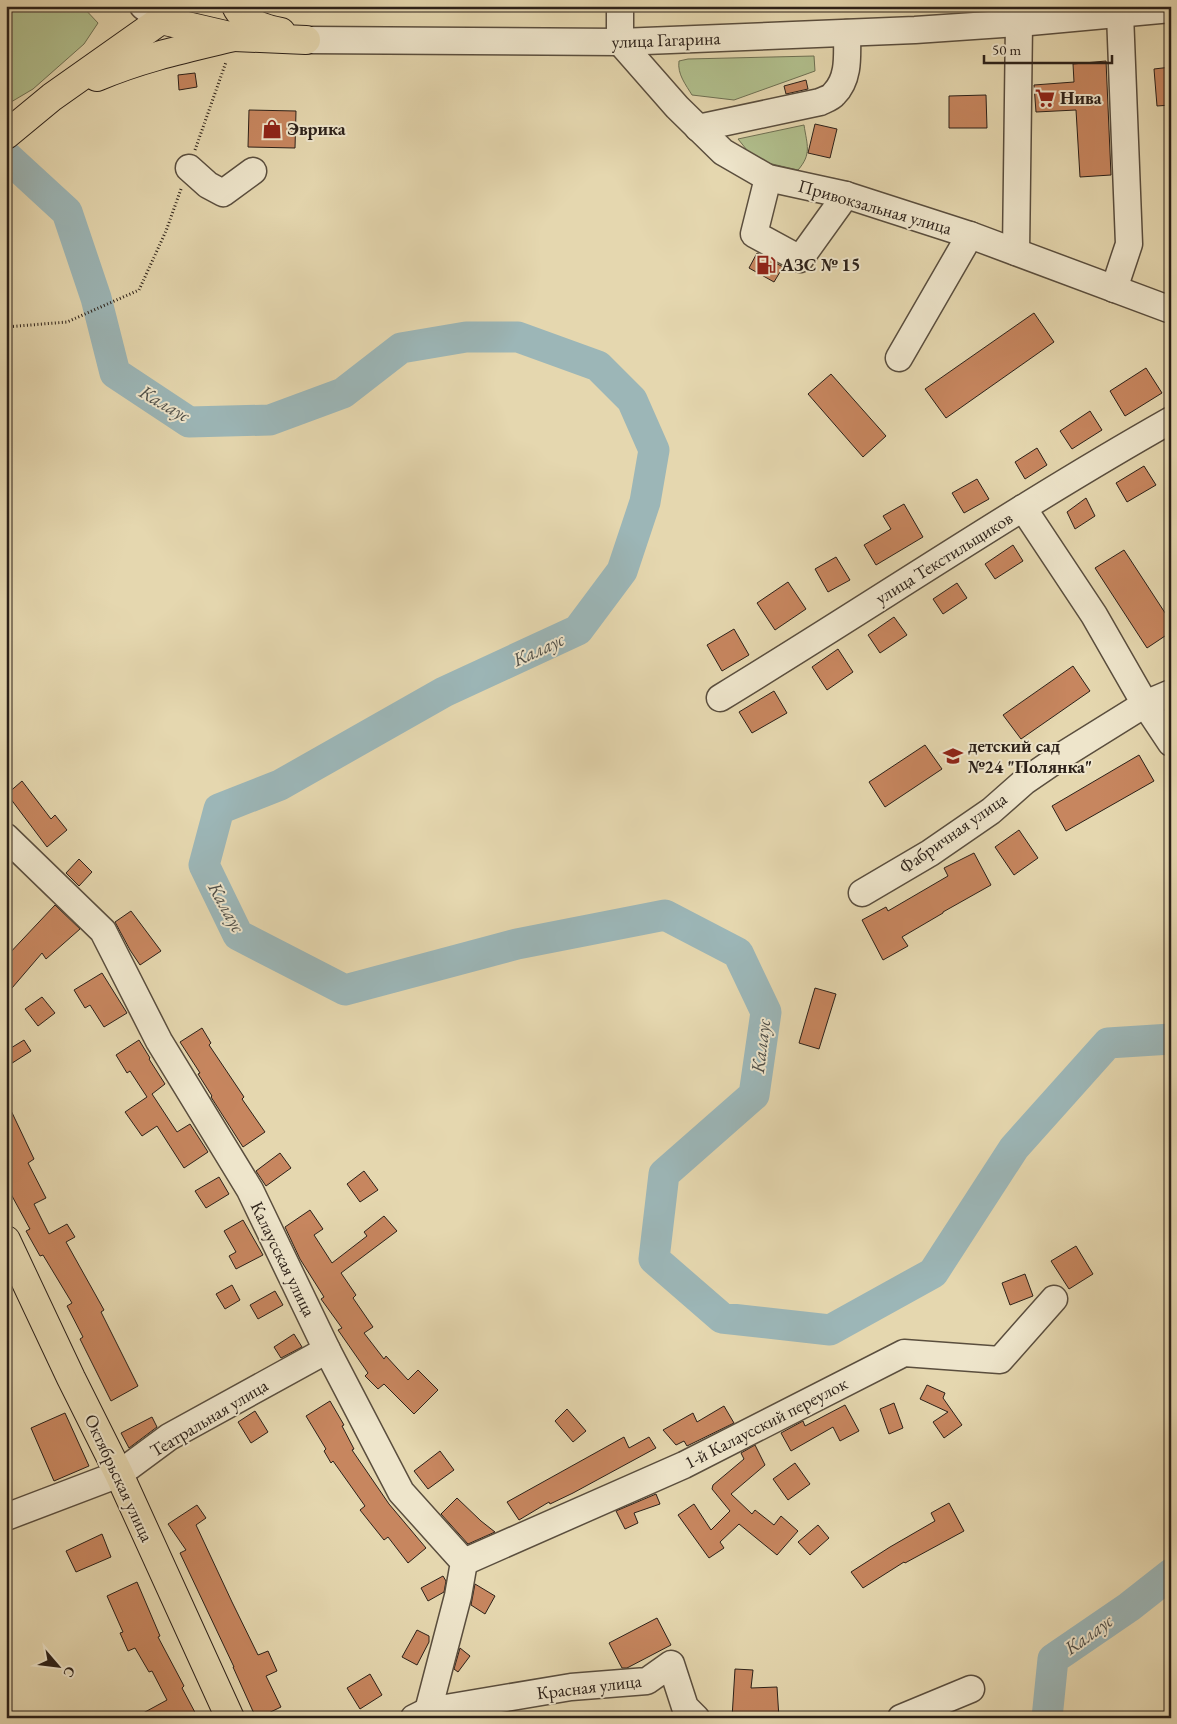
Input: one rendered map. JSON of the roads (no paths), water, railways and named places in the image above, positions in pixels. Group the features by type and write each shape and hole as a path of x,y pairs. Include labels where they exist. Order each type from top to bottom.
{"main road":[{"path":"236,6 240,14 263,28 306,40"},
{"path":"6,134 159,11"},
{"name":"улица Гагарина","path":"159,11 234,37 306,40"},
{"path":"52,97 117,68 182,49 234,37"},
{"name":"Октябрьская улица","path":"6,1240 118,1474 230,1718"}],"street":[{"path":"620,6 620,42"},
{"name":"улица Гагарина","path":"306,40 620,42 847,33 1019,23 1171,9"},
{"path":"1114,289 1129,244 1120,14"},
{"path":"1016,252 1019,23"},
{"path":"698,128 820,102 834,95 844,78 847,66 847,33"},
{"name":"Привокзальная улица","path":"620,42 677,107 723,152 768,178 846,195 970,235 1171,310"},
{"path":"189,168 208,185 223,192 253,171"},
{"path":"768,178 754,234 800,259 846,195"},
{"path":"900,358 970,235"},
{"name":"улица Текстильщиков","path":"720,698 824,635 936,561 1123,447 1171,420"},
{"path":"1023,508 1094,615 1145,704 1171,743"},
{"name":"Фабричная улица","path":"862,893 930,853 991,811 1025,780 1063,755 1145,704 1171,693"},
{"name":"Калаусская улица","path":"6,837 103,931 159,1041 250,1190 327,1350 401,1492 464,1562"},
{"name":"1-й Калаусский переулок","path":"464,1562 684,1465 904,1353 1000,1360 1054,1299"},
{"name":"Театральная улица","path":"6,1517 118,1474 169,1437 327,1350"},
{"path":"421,1715 458,1596 464,1562"},
{"name":"Красная улица","path":"421,1715 572,1687 647,1681 671,1664 685,1707 696,1718"},
{"path":"901,1718 971,1689"}],"waterway":[{"name":"Калаус","path":"6,156 67,212 96,298 115,373 189,422 270,420 343,393 401,348 466,337 518,337 598,366 632,400 654,450 645,502 622,571 578,630 444,692 280,785 219,809 204,865 238,935 345,990 517,944 665,915 738,953 766,1012 754,1095 664,1174 654,1259 722,1318 830,1330 933,1273 1014,1148 1108,1043 1171,1039"},
{"name":"Калаус","path":"1047,1718 1053,1659 1129,1607 1171,1574"}],"place":[{"name":"Нива","path":"1045,98"},
{"name":"Эврика","path":"272,129"},
{"name":"АЗС № 15","path":"766,265"},
{"name":"детский сад №24 \"Полянка\"","path":"953,756"}]}
